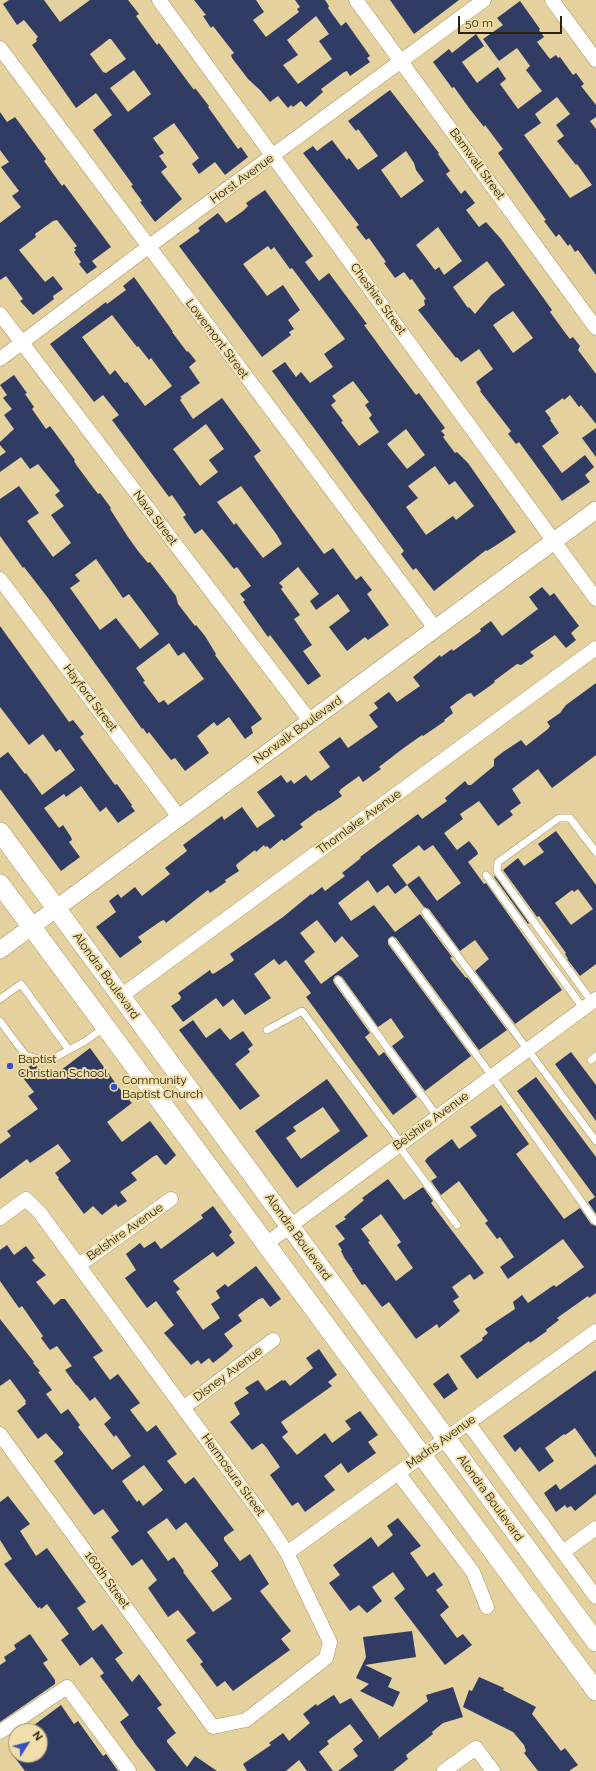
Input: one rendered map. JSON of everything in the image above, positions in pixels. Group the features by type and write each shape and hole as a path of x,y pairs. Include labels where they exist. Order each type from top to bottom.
{"main road":[{"name":"Alondra Boulevard","path":"0,832 596,1642"},
{"path":"0,884 596,1691"}],"street":[{"name":"Cheshire Street","path":"160,0 596,599"},
{"name":"Barnwall Street","path":"356,0 596,328"},
{"name":"Horst Avenue","path":"0,359 148,247 274,156 484,0"},
{"path":"552,0 596,60"},
{"name":"Lowemont Street","path":"0,48 435,628"},
{"name":"Nava Street","path":"0,314 310,721"},
{"name":"Norwalk Boulevard","path":"0,950 596,510"},
{"name":"Hayford Street","path":"0,579 179,817"},
{"name":"Thornlake Avenue","path":"121,996 596,648"},
{"name":"Belshire Avenue","path":"266,1244 591,1003"},
{"name":"Hermosura Street","path":"0,1218 26,1199 40,1213 267,1522 287,1553 330,1642 326,1658 246,1720 213,1727"},
{"name":"Belshire Avenue","path":"79,1265 171,1199"},
{"name":"Madris Avenue","path":"287,1553 596,1331"},
{"name":"Disney Avenue","path":"183,1408 273,1340"},
{"path":"468,1422 596,1598"},
{"name":"160th Street","path":"0,1434 213,1727"},
{"path":"398,1473 473,1572 487,1607"},
{"path":"563,1552 596,1528"},
{"path":"0,1732 68,1687 129,1771"},
{"path":"444,1771 476,1748 493,1771"}],"lane":[{"path":"591,1003 497,871 498,862 559,818 570,818 596,852"},
{"path":"486,876 591,1003"},
{"path":"425,912 596,1141"},
{"path":"392,941 492,1076 595,1221"},
{"path":"338,980 437,1116"},
{"path":"0,999 21,984 69,1050"},
{"path":"267,1030 302,1011 400,1144 457,1225"},
{"path":"0,1021 26,1056 48,1061 84,1042 105,1027"},
{"path":"0,1035 6,1030"}],"building":[{"path":"9,0 44,0 60,22 90,0 128,0 139,14 136,16 157,45 159,43 194,90 195,88 209,106 208,107 238,149 241,147 248,157 225,175 215,162 199,174 192,164 199,158 174,123 153,138 164,153 159,156 167,167 161,172 182,199 155,222 140,202 142,201 131,186 133,185 93,130 112,115 96,93 76,108 32,45 37,41 36,39 38,37 24,20 17,25 3,4","holes":["111,39 126,59 106,73 103,72 90,54","134,70 151,94 128,112 110,88"]},
{"path":"194,0 256,0 264,12 253,20 266,37 299,12 297,9 300,7 295,0 325,0 329,6 328,8 341,26 346,22 370,56 367,58 370,62 350,76 347,71 344,72 321,89 323,92 306,107 301,101 293,107 291,105 288,108 278,96 270,102 248,79 232,58 231,55 234,53 213,26 211,28 203,16 206,15","holes":["316,16 329,34 319,41 332,59 298,84 283,65 298,55 287,40"]},
{"path":"390,0 459,0 414,34"},
{"path":"520,1 544,37 537,42 550,59 556,55 558,58 560,57 573,75 576,73 584,84 581,86 596,105 596,117 590,121 596,129 596,275 578,250 575,252 570,244 568,246 559,234 556,237 544,221 546,220 498,153 503,149 485,125 484,127 454,87 452,88 433,62 449,49 452,53 476,34 484,46 462,62 477,83 498,67 506,79 500,84 518,109 542,91 526,70 530,66 517,48 499,61 483,39 503,25 497,18","holes":["557,97 570,114 556,125 564,136 557,141 576,165 577,164 592,185 570,198 524,135 541,123 535,114"]},
{"path":"390,90 439,153 438,154 450,171 446,174 461,194 465,190 475,203 466,210 479,227 486,222 501,239 552,310 550,312 566,334 570,339 573,337 580,346 578,350 596,374 596,424 581,405 579,407 570,395 564,400 563,398 545,411 559,433 542,446 562,473 585,455 594,467 585,475 590,482 562,501 519,442 516,444 508,434 511,431 480,391 481,390 476,382 493,369 479,349 461,362 457,357 456,358 418,310 425,305 424,300 426,299 412,279 410,280 404,272 395,278 369,238 366,240 356,227 359,225 303,153 313,146 317,151 332,140 347,160 349,158 358,170 378,156 358,129 356,131 348,121","holes":["406,151 414,163 416,170 424,181 401,198 381,170","438,227 462,261 444,275 439,267 435,270 416,245","487,261 505,285 491,295 475,314 469,307 468,308 453,287","513,311 533,338 513,353 493,325"]},
{"path":"0,112 7,122 15,117 46,159 44,161 62,186 64,184 111,247 92,261 97,267 87,274 79,264 81,262 74,252 76,250 74,248 77,246 57,220 53,221 35,234 36,237 19,250 45,282 53,276 63,289 53,296 54,299 33,315 20,301 23,299 6,276 0,280 0,223 21,207 12,196 19,191 1,167 9,162 0,150"},
{"path":"265,190 313,256 305,262 319,281 329,273 367,324 364,325 394,366 416,395 419,393 445,428 441,431 445,435 443,437 455,453 457,452 468,463 516,532 487,551 486,550 434,591 416,568 413,570 401,554 404,551 272,371 285,362 296,377 301,372 310,383 333,367 324,354 345,339 292,268 290,269 274,247 271,250 268,246 243,264 267,296 283,285 300,310 288,320 294,329 289,332 291,335 262,357 179,246 200,231 198,228 218,213 226,223 248,206 246,203","holes":["353,381 369,402 365,405 372,415 369,418 379,432 359,446 341,422 343,421 331,405 336,401 332,396","406,429 425,455 407,469 387,444","435,466 449,485 455,481 474,506 456,520 453,516 426,535 406,507 418,498 408,486"]},
{"path":"134,277 172,332 196,361 189,367 200,383 180,397 182,398 180,400 193,419 222,398 261,451 254,456 256,460 293,512 324,554 333,548 356,580 361,576 372,590 367,594 389,625 368,640 365,637 347,651 329,627 350,611 338,594 316,610 310,601 319,594 298,567 279,583 283,587 281,589 300,615 294,619 312,645 303,651 321,676 308,685 270,635 268,637 243,602 245,600 240,594 251,586 237,567 234,569 202,529 195,534 183,517 186,515 172,495 169,497 112,420 119,415 103,395 94,402 50,344 106,302 107,304 126,290 123,286","holes":["112,315 137,347 138,346 149,360 151,358 172,386 145,406 127,382 125,383 115,370 110,375 82,337","206,424 224,449 209,460 218,472 200,486 173,449","241,486 282,544 263,558 236,523 234,525 217,502"]},
{"path":"14,375 27,393 25,394 34,407 32,409 46,429 50,426 75,460 74,461 77,466 98,494 100,493 111,508 110,509 138,551 148,563 150,562 176,596 178,604 205,636 216,654 215,655 262,719 251,727 253,733 245,739 229,717 217,726 214,722 197,736 209,753 185,771 175,758 171,760 149,732 147,734 143,728 142,729 48,598 24,567 23,568 0,536 0,499 19,486 39,513 27,521 53,557 71,543 51,515 64,506 55,495 60,491 38,464 30,469 21,457 0,472 0,456 6,452 0,445 0,442 14,429 4,415 12,409 3,398 7,395 0,385","holes":["96,559 123,598 129,594 159,634 140,649 116,618 100,630 70,588 80,581 75,575","169,643 178,656 184,652 204,679 168,705 164,700 159,703 143,682 145,681 136,668"]},
{"path":"596,428 596,457 582,438"},
{"path":"542,587 550,596 554,593 579,626 571,633 576,640 566,648 555,635 530,652 534,656 521,665 517,664 474,697 471,693 467,694 450,707 453,713 444,720 445,721 401,750 379,767 381,769 363,782 359,776 341,789 339,792 342,796 300,824 303,827 284,841 282,839 270,849 264,845 256,852 255,850 237,864 236,866 239,871 225,880 226,882 210,893 208,890 166,923 164,920 161,921 138,937 142,942 120,958 96,927 116,912 109,901 118,894 121,898 135,887 142,896 170,874 165,868 187,851 183,845 222,816 224,820 242,807 257,828 275,816 257,792 281,775 287,783 291,780 294,784 306,775 311,781 330,767 319,752 340,737 348,748 378,727 369,715 378,708 374,703 389,692 397,702 420,686 413,677 440,655 441,657 452,649 453,651 481,631 480,629 491,621 502,636 538,609 529,597"},
{"path":"0,626 69,722 73,720 84,734 80,737 115,785 117,784 135,811 118,823 106,807 100,812 81,786 66,797 64,794 44,808 59,828 63,825 71,837 72,840 69,842 80,857 61,871 0,789 0,758 8,752 42,795 75,770 60,749 56,752 43,734 29,745 0,707"},
{"path":"596,683 596,755 552,788 538,769 512,789 521,803 510,811 513,815 498,826 479,801 460,814 463,819 444,833 457,850 469,841 477,851 478,854 468,862 484,884 486,883 562,990 515,1024 475,971 489,959 475,940 460,951 429,909 424,907 407,885 395,894 388,885 377,893 368,880 338,903 351,921 374,905 395,932 420,914 452,957 450,958 466,978 467,977 507,1030 479,1050 396,938 392,936 388,939 388,944 471,1056 425,1091 392,1046 404,1037 391,1018 378,1027 342,977 338,975 335,976 333,980 334,983 370,1033 365,1037 379,1056 384,1052 417,1097 393,1115 306,997 311,993 286,960 279,965 274,959 254,974 271,998 245,1015 233,999 223,1007 216,998 183,1022 171,1006 180,1000 181,997 178,993 210,970 212,974 215,973 233,961 234,960 230,954 283,917 311,894 312,895 322,887 325,891 345,876 342,873 361,858 360,857 418,814 422,819 447,801 445,798 465,781 468,785 471,785 494,766 494,759 521,740 526,746 548,729 550,726 547,722 560,713 566,705","holes":["419,845 424,851 433,845 461,883 437,901 419,876 407,885 392,865","317,920 335,943 342,936 359,956 321,984 304,961 315,952 300,933"]},
{"path":"556,831 596,885 596,964 580,976 567,959 566,953 539,916 537,917 503,870 518,858 524,866 544,852 538,844","holes":["578,889 593,909 571,925 555,903 572,890 574,892"]},
{"path":"495,876 529,923 528,924 494,877"},
{"path":"193,1020 206,1038 220,1028 230,1040 243,1031 253,1045 248,1049 250,1052 235,1064 260,1096 240,1110 179,1030"},
{"path":"90,1048 122,1092 125,1090 131,1099 129,1100 132,1103 107,1122 122,1142 150,1121 176,1155 166,1165 157,1155 154,1156 131,1173 137,1180 120,1192 127,1201 118,1207 116,1204 102,1215 93,1206 84,1214 58,1179 59,1178 55,1173 71,1161 58,1144 30,1163 27,1159 0,1179 0,1144 11,1136 7,1131 38,1109 28,1096 34,1092 20,1074 34,1063 48,1080"},
{"path":"571,1052 596,1085 596,1121 555,1064"},
{"path":"536,1077 596,1157 596,1214 588,1202 595,1197 517,1091"},
{"path":"327,1079 368,1136 297,1188 255,1131","holes":["323,1107 340,1131 301,1159 286,1138 296,1131 293,1127"]},
{"path":"501,1105 529,1144 516,1154 564,1219 580,1208 591,1224 596,1226 596,1293 589,1298 588,1296 557,1318 559,1320 546,1330 547,1331 530,1343 529,1341 477,1379 460,1356 483,1340 482,1338 488,1333 485,1329 515,1309 513,1302 522,1295 528,1303 554,1285 556,1287 584,1267 563,1239 508,1279 500,1267 514,1257 500,1237 497,1239 485,1223 488,1221 459,1181 441,1195 431,1181 437,1177 425,1161 427,1158 452,1139 459,1149 477,1136 470,1127"},
{"path":"388,1179 404,1200 423,1187 433,1201 431,1203 484,1273 474,1280 470,1274 452,1287 459,1297 453,1301 460,1311 439,1328 437,1324 416,1339 389,1302 382,1307 365,1284 362,1285 345,1259 338,1244 345,1239 335,1226 346,1219 344,1217 364,1200 362,1198","holes":["381,1214 401,1242 397,1245 413,1268 396,1281 368,1242 370,1241 361,1229"]},
{"path":"213,1206 232,1232 229,1235 235,1243 217,1257 213,1252 173,1281 180,1289 176,1292 203,1330 220,1318 211,1304 220,1298 216,1291 225,1284 228,1287 256,1266 281,1299 270,1307 263,1298 259,1299 238,1315 242,1321 224,1334 233,1346 227,1352 213,1363 209,1358 201,1364 198,1360 191,1365 164,1333 174,1325 156,1301 147,1308 125,1278 136,1270 126,1254 140,1243 144,1248 155,1241 161,1249 203,1218 201,1215"},
{"path":"7,1245 14,1255 26,1246 35,1258 32,1260 46,1275 36,1282 54,1305 61,1299 65,1299 103,1351 93,1357 110,1380 118,1374 140,1403 130,1410 147,1432 156,1425 177,1454 167,1461 185,1484 194,1477 234,1530 224,1537 224,1540 240,1561 250,1554 269,1584 260,1591 291,1631 281,1639 290,1650 233,1691 225,1681 217,1687 200,1664 203,1662 186,1640 196,1633 178,1610 168,1617 148,1588 157,1580 142,1559 132,1566 111,1537 119,1531 103,1509 94,1515 54,1461 63,1454 63,1452 46,1433 38,1439 17,1411 26,1404 26,1401 10,1379 0,1386 0,1319 34,1362 33,1363 40,1371 38,1372 52,1390 46,1394 61,1414 68,1409 80,1425 78,1427 112,1470 131,1456 116,1435 114,1437 104,1424 111,1418 95,1397 90,1401 76,1385 65,1370 72,1366 57,1346 50,1350 41,1338 43,1336 22,1306 19,1308 0,1281 0,1250","holes":["144,1465 163,1490 143,1506 139,1500 137,1502 122,1481","167,1518 176,1530 186,1522 218,1563 218,1566 211,1571 232,1599 213,1612 183,1572 184,1571 174,1557 168,1561 147,1532"]},
{"path":"319,1349 337,1375 328,1382 332,1386 281,1422 288,1432 282,1437 297,1455 325,1433 332,1443 351,1429 345,1421 360,1411 378,1435 368,1442 376,1453 348,1473 341,1463 324,1476 335,1490 305,1512 298,1502 292,1506 270,1475 280,1467 266,1447 262,1443 252,1450 230,1422 240,1414 234,1403 249,1393 245,1388 258,1380 266,1391 282,1380 285,1380 290,1386 313,1368 306,1358"},
{"path":"596,1370 596,1458 575,1428 545,1448 554,1461 539,1472 520,1447 515,1452 503,1436"},
{"path":"448,1373 458,1389 444,1399 433,1384"},
{"path":"596,1464 596,1494 575,1511 571,1506 567,1508 565,1505 556,1512 544,1493 556,1484 560,1490"},
{"path":"8,1496 30,1524 20,1531 36,1556 47,1548 86,1602 77,1608 93,1631 102,1624 123,1653 115,1659 132,1682 139,1674 162,1705 157,1708 176,1733 167,1740 167,1742 187,1767 195,1756 217,1771 156,1771 136,1745 120,1722 129,1715 100,1676 104,1673 92,1657 80,1666 61,1640 69,1634 47,1604 41,1609 40,1607 38,1608 4,1564 12,1559 0,1540 0,1502"},
{"path":"398,1518 421,1546 410,1553 427,1577 434,1572 443,1585 436,1590 449,1607 440,1615 457,1638 463,1634 472,1645 445,1665 394,1598 405,1589 393,1572 372,1587 382,1601 367,1613 359,1605 350,1611 329,1583 340,1575 333,1565 371,1537 378,1547 393,1535 387,1526"},
{"path":"412,1631 416,1657 365,1665 392,1678 388,1687 400,1692 393,1707 360,1691 369,1684 356,1678 366,1657 363,1637"},
{"path":"30,1634 48,1660 43,1663 55,1680 55,1684 0,1722 0,1665 6,1661 4,1657 16,1649 14,1645"},
{"path":"479,1677 504,1688 503,1690 536,1707 532,1714 561,1751 565,1748 578,1765 569,1771 538,1771 524,1753 526,1751 524,1745 513,1732 463,1707 469,1690 472,1691"},
{"path":"453,1687 463,1717 443,1723 432,1732 433,1734 406,1755 408,1759 393,1771 338,1771 358,1756 353,1749 363,1741 350,1724 327,1741 329,1744 319,1752 333,1771 307,1771 299,1760 286,1771 247,1771 243,1764 271,1745 269,1743 283,1733 289,1741 310,1723 303,1714 316,1704 317,1706 334,1695 340,1704 351,1698 379,1737 378,1739 428,1701 426,1695"},
{"path":"61,1705 74,1724 78,1721 103,1756 106,1754 118,1771 25,1771 19,1763 48,1763 48,1723 37,1723"}],"place":[{"name":"Baptist Christian School","path":"10,1066"},
{"name":"Community Baptist Church","path":"114,1087"}]}
